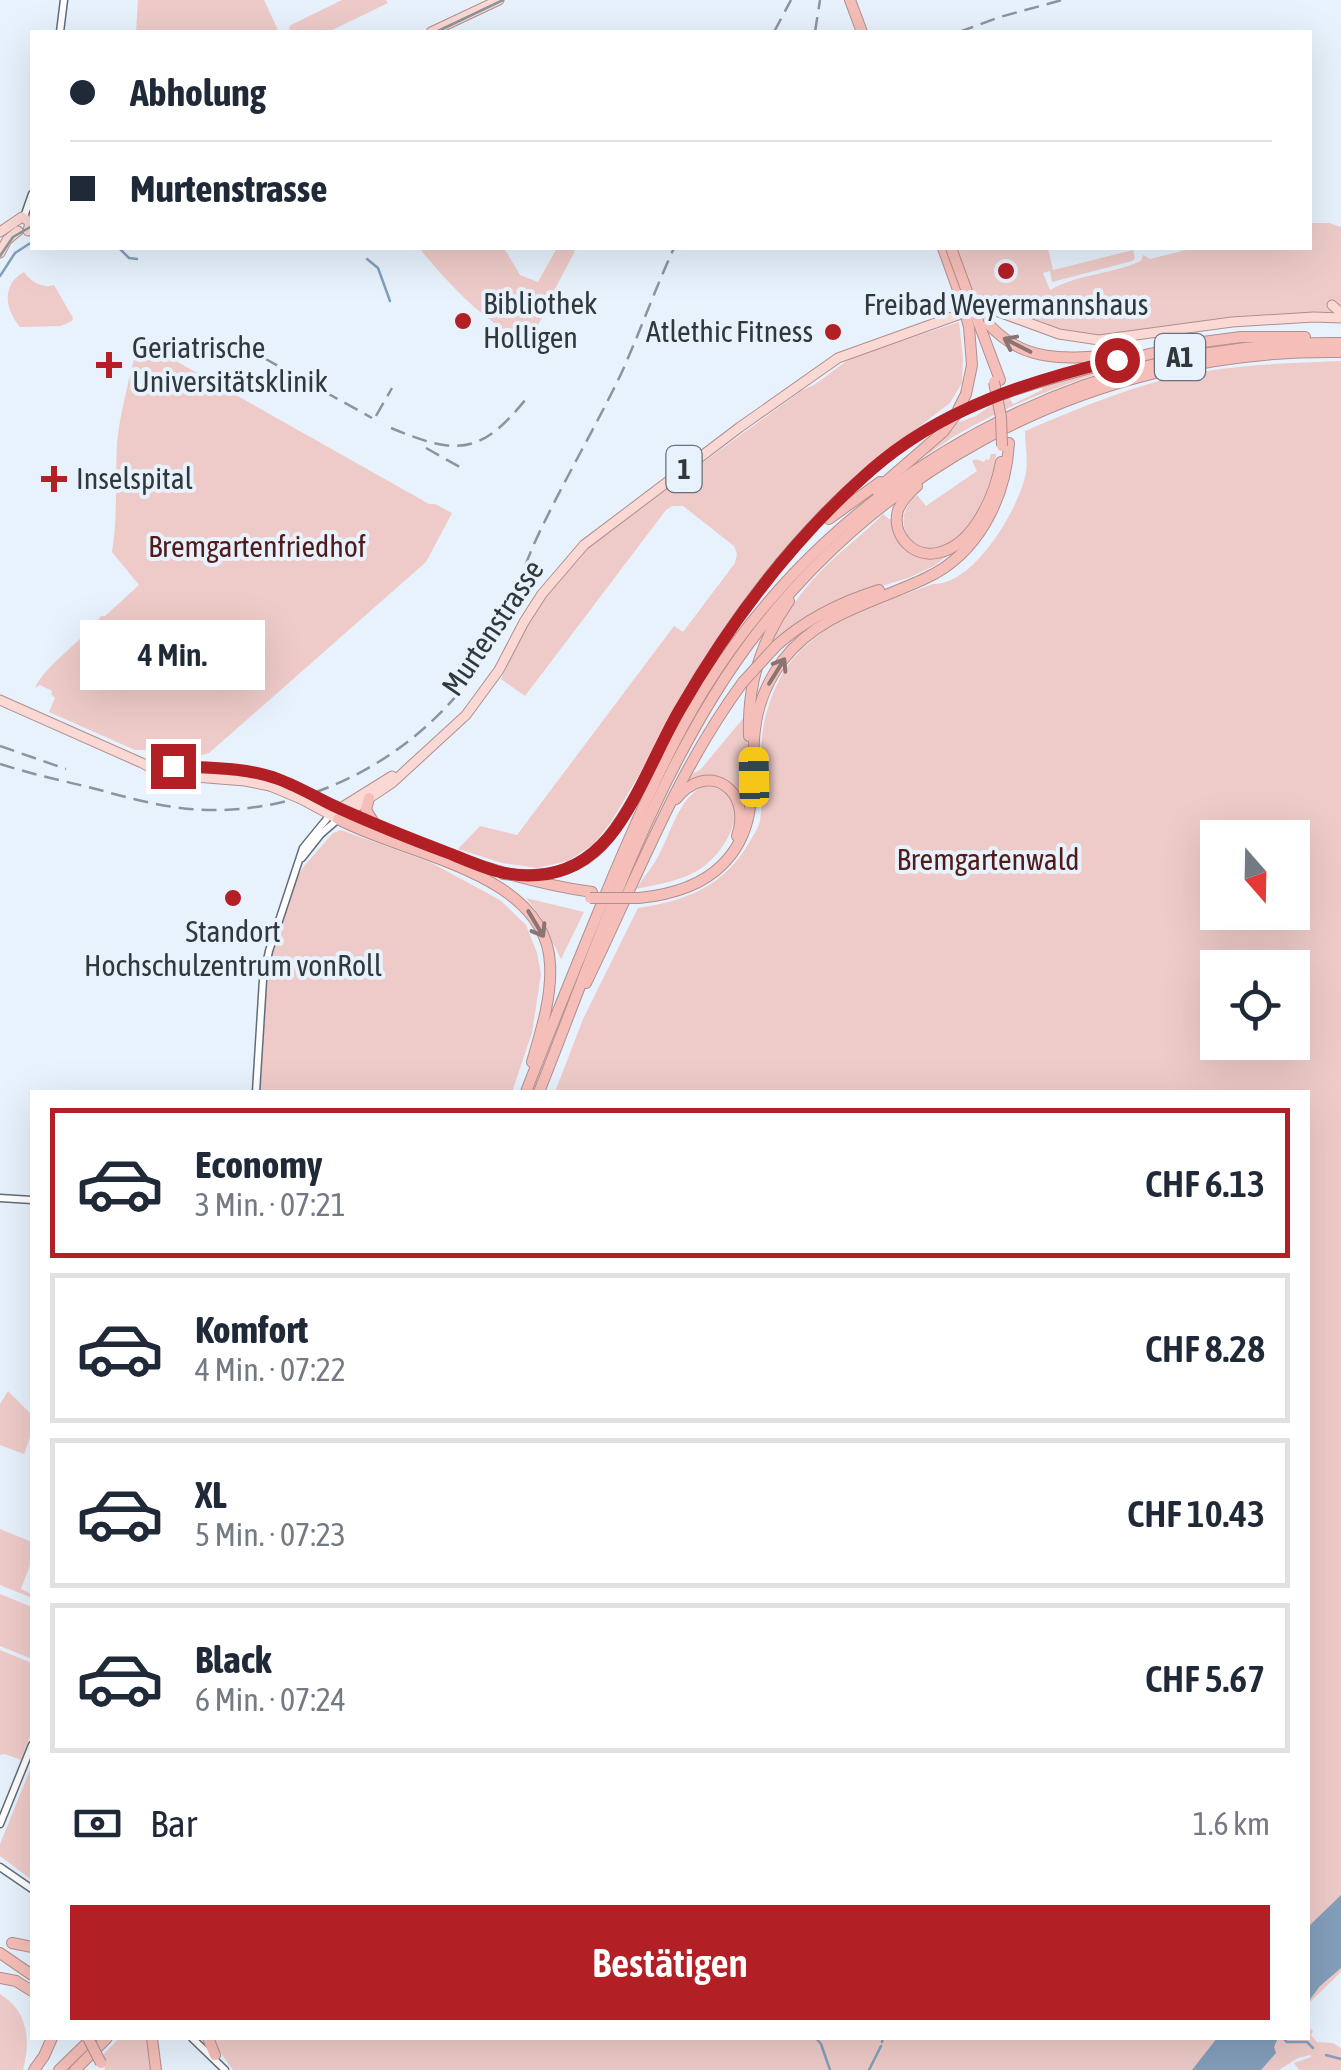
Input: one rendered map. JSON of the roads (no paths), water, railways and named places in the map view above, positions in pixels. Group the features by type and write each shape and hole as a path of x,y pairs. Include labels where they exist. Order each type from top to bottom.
{"highway":[{"path":"853,0 865,30"},
{"path":"944,250 962,301 978,321 1018,348 1055,357 1110,355 1240,337 1341,340"},
{"path":"460,868 551,893 640,895 682,889 716,871 732,854 744,834 752,799 757,715 782,660 803,638 833,618 941,570 980,531 994,508 1006,470 1008,416 953,250"},
{"path":"782,585 786,575 819,542 943,432 955,416 966,394 978,321"},
{"name":"A1","path":"527,1090 655,781 716,671 782,585 845,524 954,445 1027,406 1108,376 1187,356 1341,340"},
{"path":"503,874 540,875 563,870 587,858 608,838 698,678 759,591 794,547 897,449 984,400 1095,366 1191,344"},
{"name":"A1","path":"540,1090 587,963 670,775 743,651 802,578 831,551 904,488 964,450 1046,408 1133,378 1202,362 1284,353 1341,352"},
{"path":"964,450 920,483 901,504 898,532 915,550 928,554 942,552 967,534 992,492 1006,444"},
{"path":"759,591 824,522 903,468"},
{"path":"752,799 749,708 754,674 784,609 831,551"},
{"path":"562,1034 695,754 743,682 776,646 825,610 914,579 953,559"},
{"path":"640,895 686,882 721,858 738,832 739,802 723,784 698,782 680,794 657,829"},
{"path":"370,798 366,810 375,824"},
{"path":"339,813 497,886 536,920 547,945 550,969 548,996 526,1090"},
{"path":"339,813 503,874 591,895"},
{"path":"12,1943 30,1948"},
{"path":"5,1956 30,1976"},
{"path":"0,1978 16,1981 30,1990"},
{"path":"34,2070 50,2040"},
{"path":"59,2070 88,2040"},
{"path":"91,2040 102,2067"},
{"path":"75,2070 105,2040"},
{"path":"152,2040 156,2070"},
{"path":"209,2040 215,2055"}],"main road":[{"path":"60,30 64,0"},
{"path":"435,30 499,0"},
{"path":"0,232 26,224"},
{"path":"0,253 9,238 26,224"},
{"path":"1314,317 1328,305 1335,319"},
{"name":"Murtenstrasse","path":"339,813 392,783 480,699 542,594 601,531 838,358 969,311 978,321"},
{"path":"978,321 1008,314 1059,334 1092,340 1219,323 1335,319"},
{"path":"1275,320 1335,319"},
{"path":"0,700 159,772 259,774 285,782 339,813"},
{"name":"Murtenstrasse","path":"339,813 408,768"},
{"path":"209,774 270,786 312,800"},
{"path":"312,800 317,830"},
{"path":"256,1090 266,962 273,935 303,848 317,830 339,813"},
{"path":"298,866 339,813"},
{"path":"0,1198 30,1200"},
{"path":"0,1824 30,1750"},
{"path":"0,1867 30,1887"},
{"path":"197,2040 227,2070"},
{"path":"197,2040 227,2070"}],"water":[{"path":"1341,1895 1341,1968 1310,1999 1310,1925"},
{"path":"1215,2040 1277,2040 1276,2053 1261,2070 1192,2070"}],"waterway":[{"path":"0,276 15,253 30,243"},
{"path":"121,250 129,258 137,259"},
{"path":"367,259 378,268 390,301"},
{"path":"818,2040 830,2070"},
{"path":"1285,2040 1307,2042 1313,2048"},
{"path":"869,2070 881,2046"},
{"path":"1326,2055 1341,2059"}],"tram line":[{"path":"440,30 503,0"},
{"path":"0,256 13,237 30,227"}],"railway":[{"path":"775,30 791,0"},
{"path":"815,30 820,0"},
{"path":"964,30 1062,0"},
{"path":"0,764 151,803 207,810 288,801 327,788 399,748 458,693 491,645 541,529 621,374 673,250"},
{"path":"264,358 372,418"},
{"path":"376,416 392,388"},
{"path":"391,428 433,443 466,445 495,431 526,399"},
{"path":"426,448 465,470"},
{"path":"0,746 66,769"}],"place":[{"name":"Freibad Weyermannshaus","path":"1006,271"},
{"name":"Bibliothek Holligen","path":"463,321"},
{"name":"Atlethic Fitness","path":"833,332"},
{"name":"Geriatrische Universitätsklinik","path":"109,365"},
{"name":"Inselspital","path":"54,479"},
{"name":"Standort Hochschulzentrum vonRoll","path":"233,898"}],"park label":[{"name":"Bremgartenfriedhof","path":"257,547"},
{"name":"Bremgartenwald","path":"988,860"}]}
